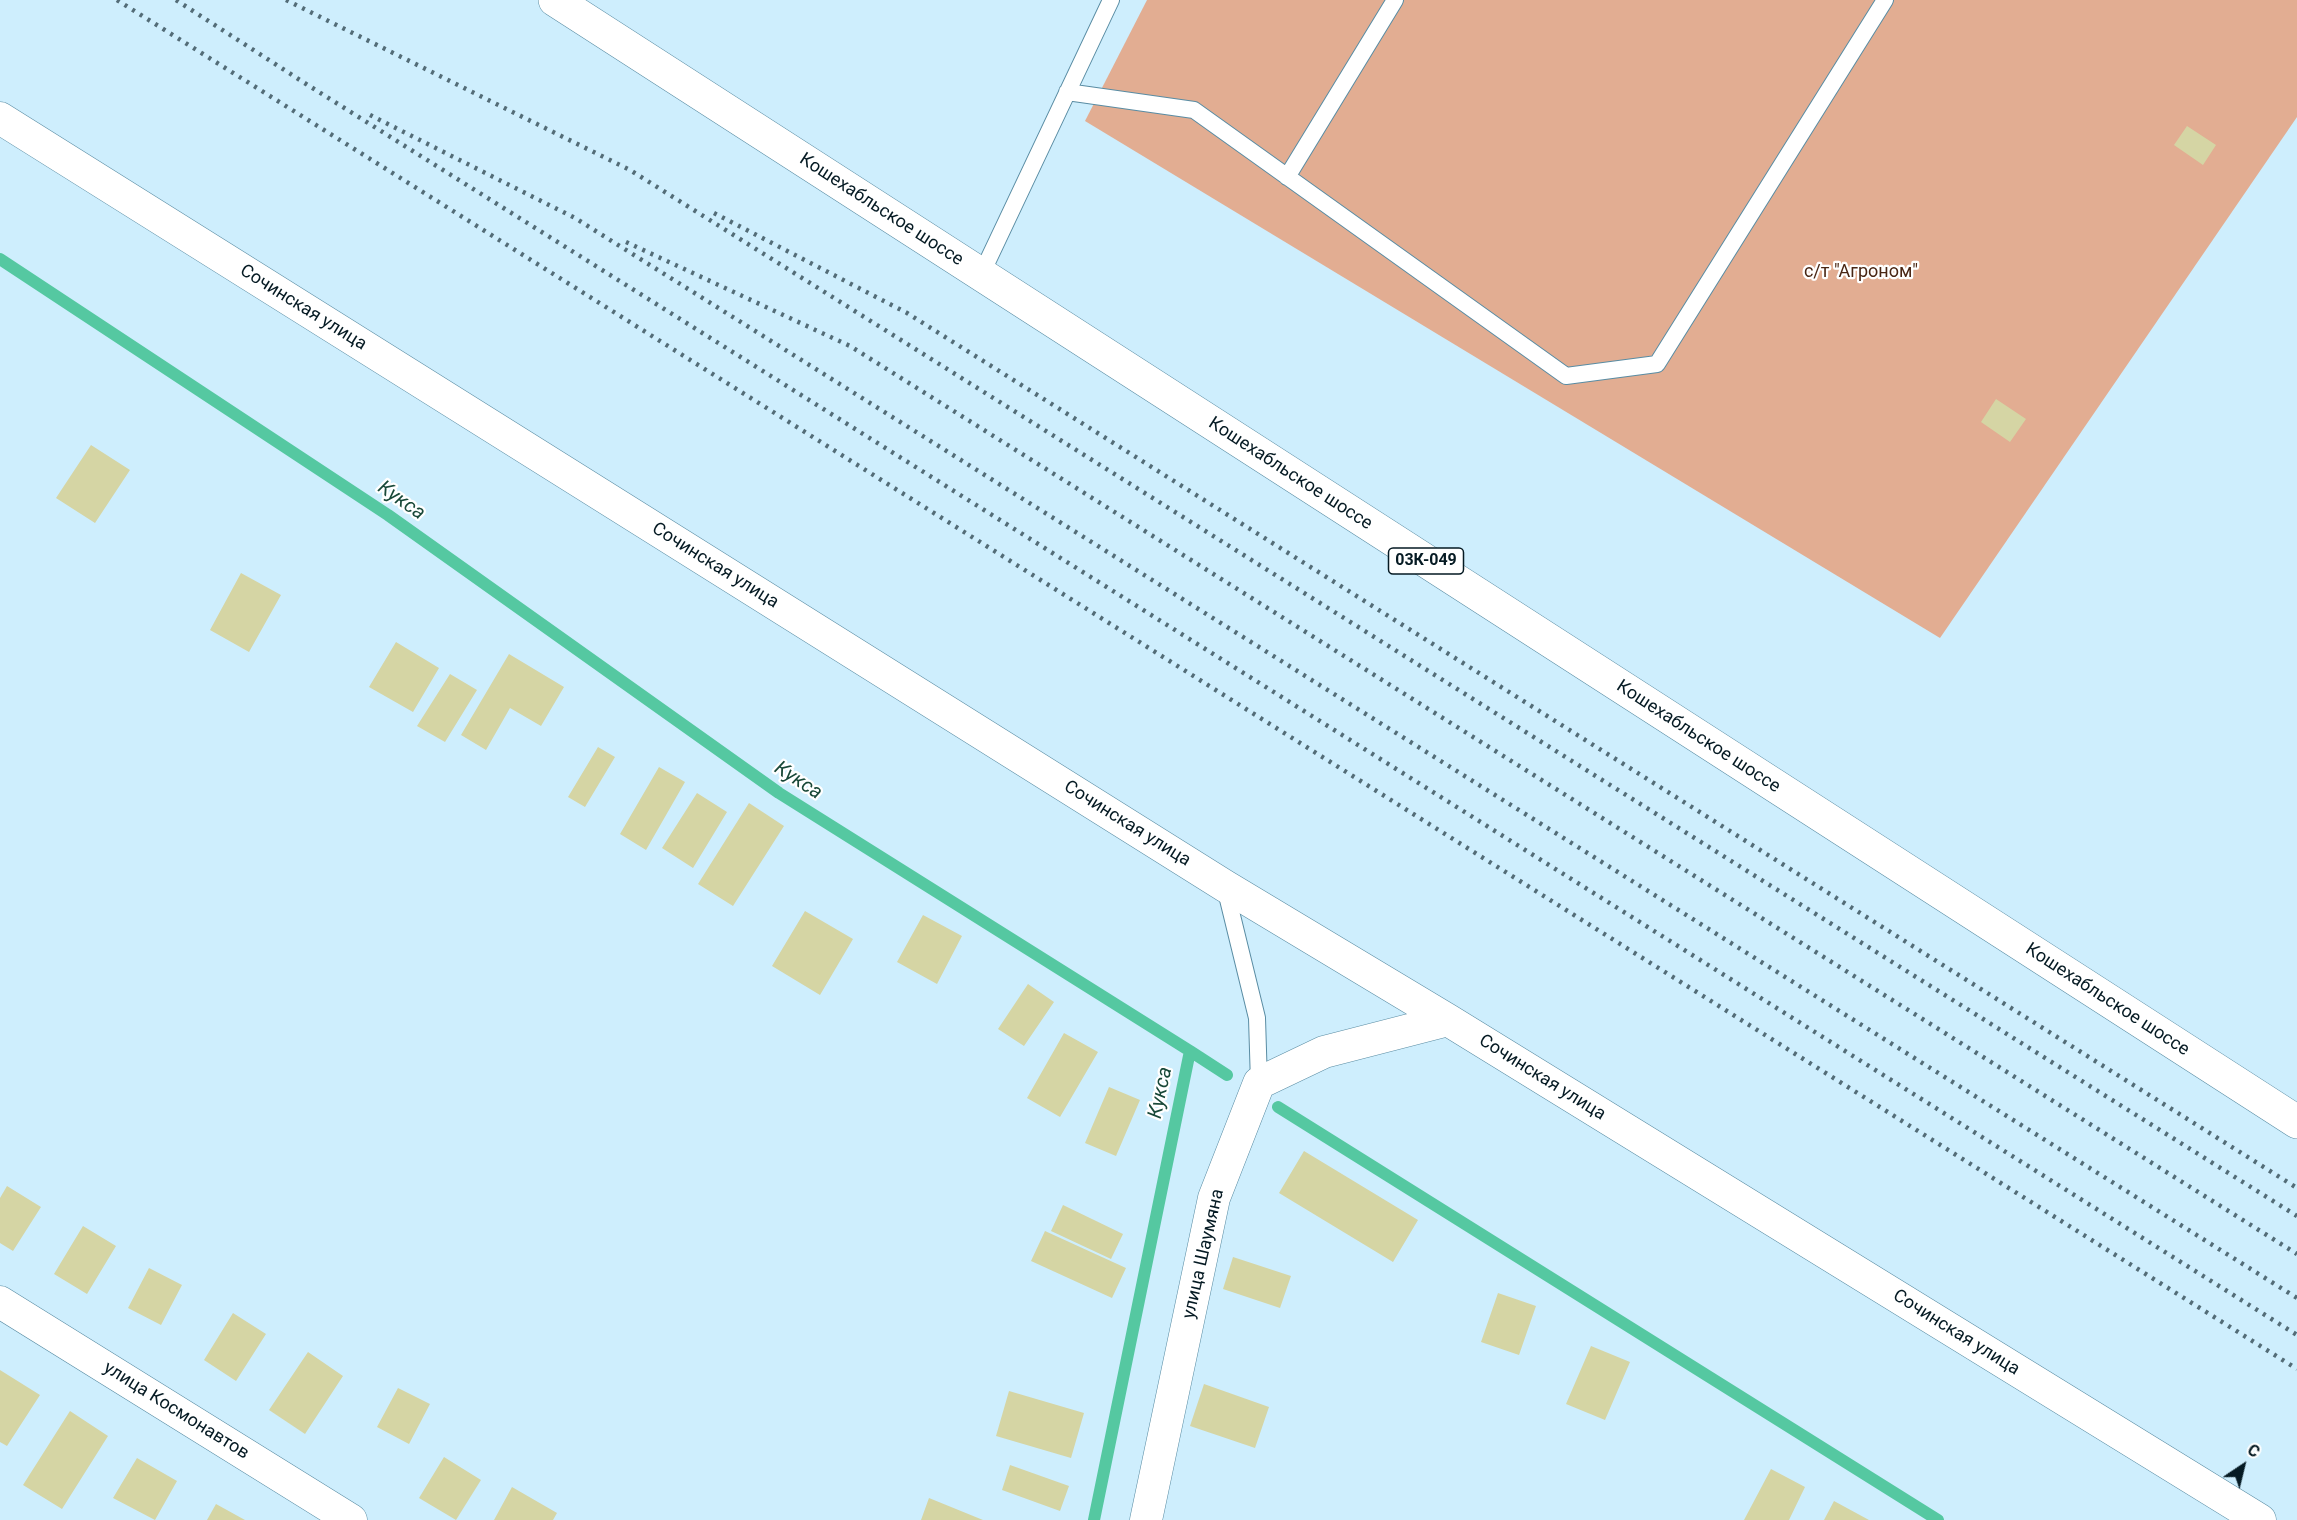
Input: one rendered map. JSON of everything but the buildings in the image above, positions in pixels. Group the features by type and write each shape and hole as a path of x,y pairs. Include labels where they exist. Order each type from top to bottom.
{"main road":[{"name":"Кошехабльское шоссе","path":"555,0 2297,1122"}],"street":[{"name":"Сочинская улица","path":"0,118 1225,886 1448,1020 2260,1520"},
{"path":"1259,1083 1324,1053 1448,1020"},
{"name":"улица Шаумяна","path":"1146,1520 1214,1198 1259,1083"},
{"name":"улица Космонавтов","path":"0,1302 351,1520"}],"lane":[{"path":"981,275 1111,0"},
{"path":"1287,177 1395,0"},
{"path":"1067,92 1194,110 1566,376 1656,364 1885,0"},
{"path":"1225,886 1257,1018 1259,1083"}],"green space":[{"name":"с/т \"Агроном\"","path":"1147,0 2297,0 2297,117 1940,638 1085,121"}],"waterway":[{"name":"Кукса","path":"0,259 388,515 779,793 1190,1051 1094,1520"},
{"path":"1190,1051 1227,1075"},
{"path":"1278,1107 1938,1520"}],"railway":[{"path":"117,0 2297,1369"},
{"path":"176,0 2297,1335"},
{"path":"286,0 630,170 2297,1216"},
{"path":"370,115 575,218 2297,1298"},
{"path":"714,213 907,313 2297,1188"},
{"path":"626,242 850,346 2297,1254"}]}
